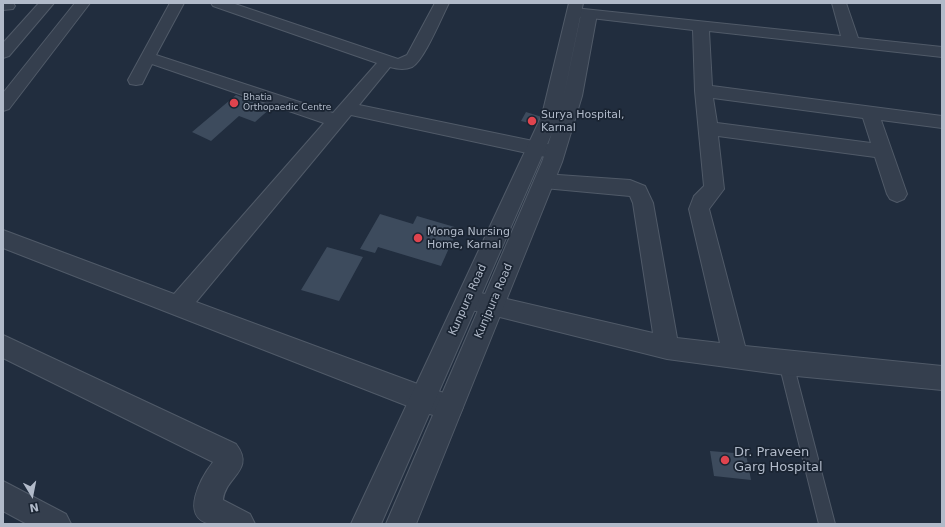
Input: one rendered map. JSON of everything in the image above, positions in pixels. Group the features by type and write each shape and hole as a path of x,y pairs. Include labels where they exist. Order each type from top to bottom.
{"street":[{"path":"3,53 47,3"},
{"path":"3,105 83,3"},
{"path":"136,80 177,3"},
{"path":"218,3 387,62 397,64 406,63 412,58 442,3"},
{"path":"839,3 851,42"},
{"path":"583,8 701,26 942,52"},
{"name":"Kunpura Road","path":"366,524 468,300 546,150 551,115 583,8"},
{"path":"701,26 704,91 714,189 701,202 699,209 736,357"},
{"path":"147,57 341,114 546,150"},
{"path":"178,306 387,62"},
{"path":"704,91 942,122"},
{"path":"870,113 897,194"},
{"path":"708,128 882,151"},
{"name":"Kunjpura Road","path":"401,524 544,182 546,150"},
{"path":"544,182 630,188 638,191 643,203 667,348"},
{"path":"3,239 422,399 450,407"},
{"path":"468,300 667,348 786,363 928,378 942,378"},
{"path":"3,346 226,454 229,458 229,463 210,490 207,500 209,508 240,524"},
{"path":"3,495 56,524"}],"lane":[{"path":"786,363 827,524"}],"building":[{"path":"236,95 251,101 253,99 272,107 255,122 239,116 211,141 192,132"},
{"path":"526,112 542,117 537,125 521,121"},
{"path":"380,214 413,224 417,216 458,228 441,266 378,247 375,253 360,249"},
{"path":"327,247 363,257 339,301 301,290"},
{"path":"710,451 746,454 751,480 714,476"}],"place":[{"name":"Bhatia Orthopaedic Centre","path":"234,103"},
{"name":"Surya Hospital, Karnal","path":"532,121"},
{"name":"Monga Nursing Home, Karnal","path":"418,238"},
{"name":"Dr. Praveen Garg Hospital","path":"725,460"}]}
